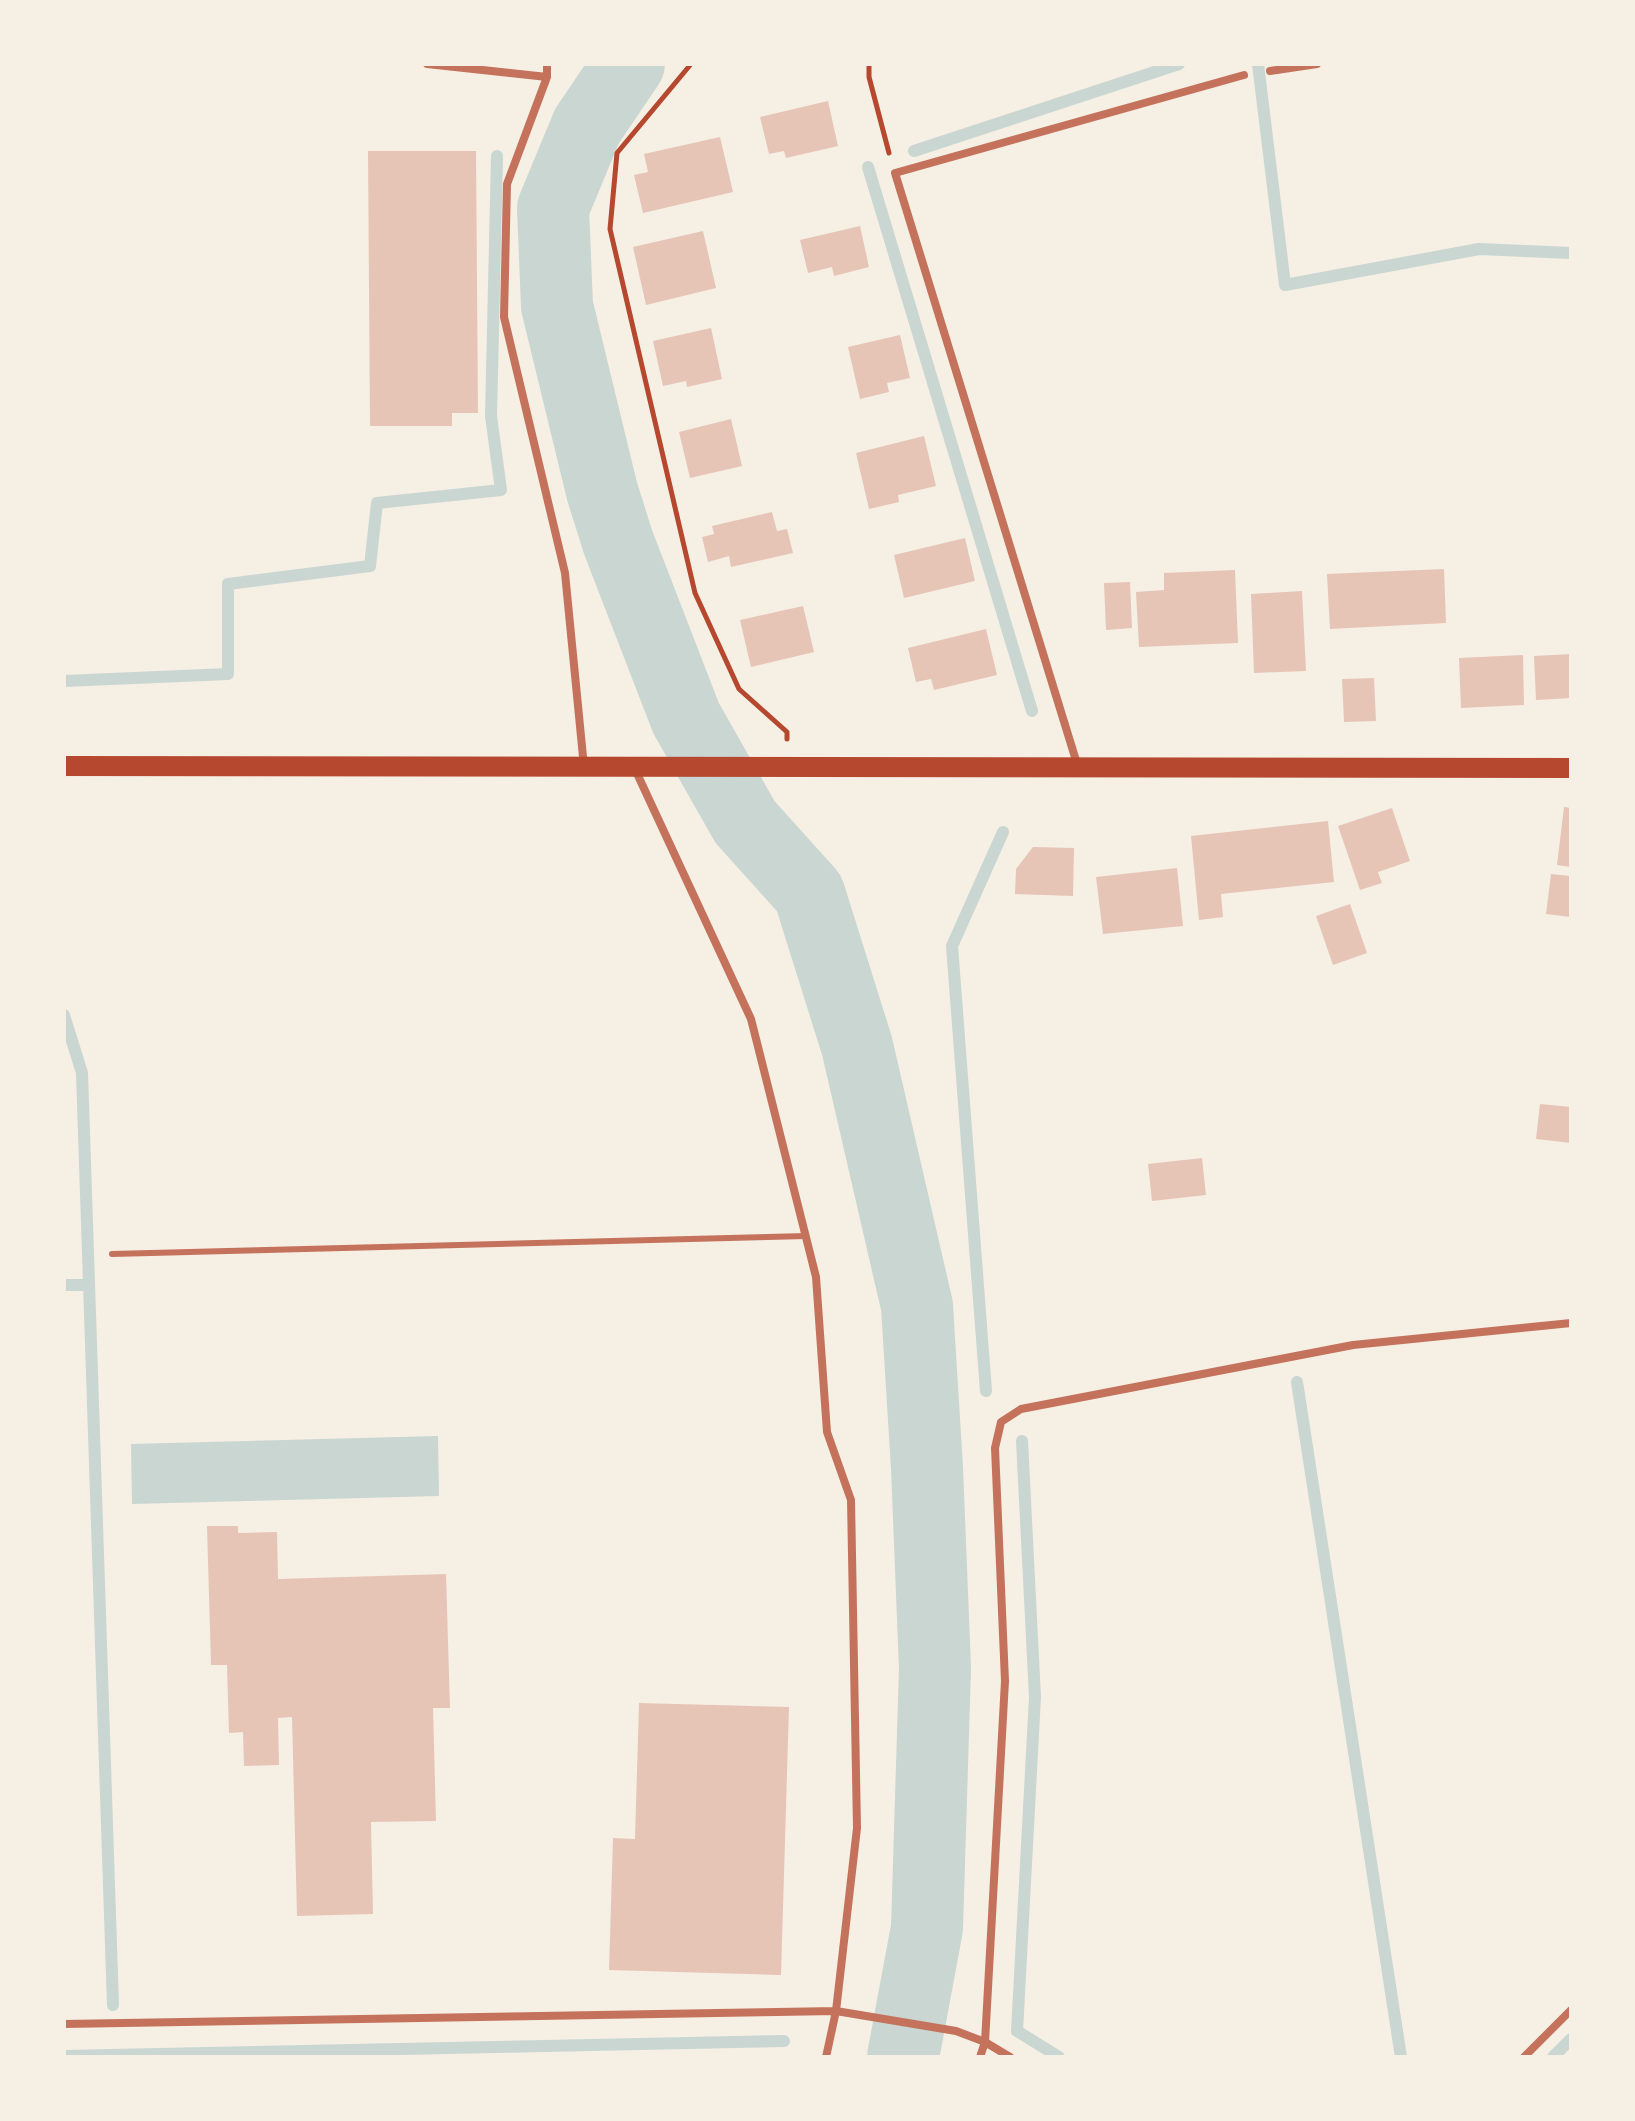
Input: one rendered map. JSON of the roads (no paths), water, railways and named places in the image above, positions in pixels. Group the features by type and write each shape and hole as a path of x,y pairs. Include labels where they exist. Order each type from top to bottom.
{"main road":[{"path":"64,766 1571,768"}],"street":[{"path":"427,64 547,77"},
{"path":"547,64 547,77 507,184 504,317 565,573 584,767"},
{"path":"1270,71 1317,64"},
{"path":"1079,767 895,173 1244,75"},
{"path":"634,767 751,1019 816,1277 827,1432 851,1500 857,1828 836,2011 826,2057"},
{"path":"980,2057 985,2042 1005,1681 995,1448 1001,1422 1021,1409 1353,1345 1571,1323"},
{"path":"1524,2057 1571,2010"},
{"path":"64,2024 836,2011 956,2031 985,2042 1010,2057"}],"lane":[{"path":"112,1254 806,1236"}],"waterway":[{"path":"629,64 587,126 553,208 557,306 602,491 618,542 686,718 745,822 809,893 857,1046 917,1306 935,1668 927,1928 903,2057"},
{"path":"914,151 1179,64"},
{"path":"1258,64 1285,285 1479,249 1571,253"},
{"path":"64,681 228,674 228,584 370,566 377,503 501,490 491,416 497,156"},
{"path":"868,167 1032,711"},
{"path":"986,1391 952,946 1003,832"},
{"path":"64,1015 82,1073 113,2005"},
{"path":"64,1285 89,1285"},
{"path":"1297,1382 1401,2057"},
{"path":"1022,1441 1035,1697 1017,2031 1059,2057"},
{"path":"1553,2057 1571,2039"},
{"path":"64,2056 784,2041"}]}
